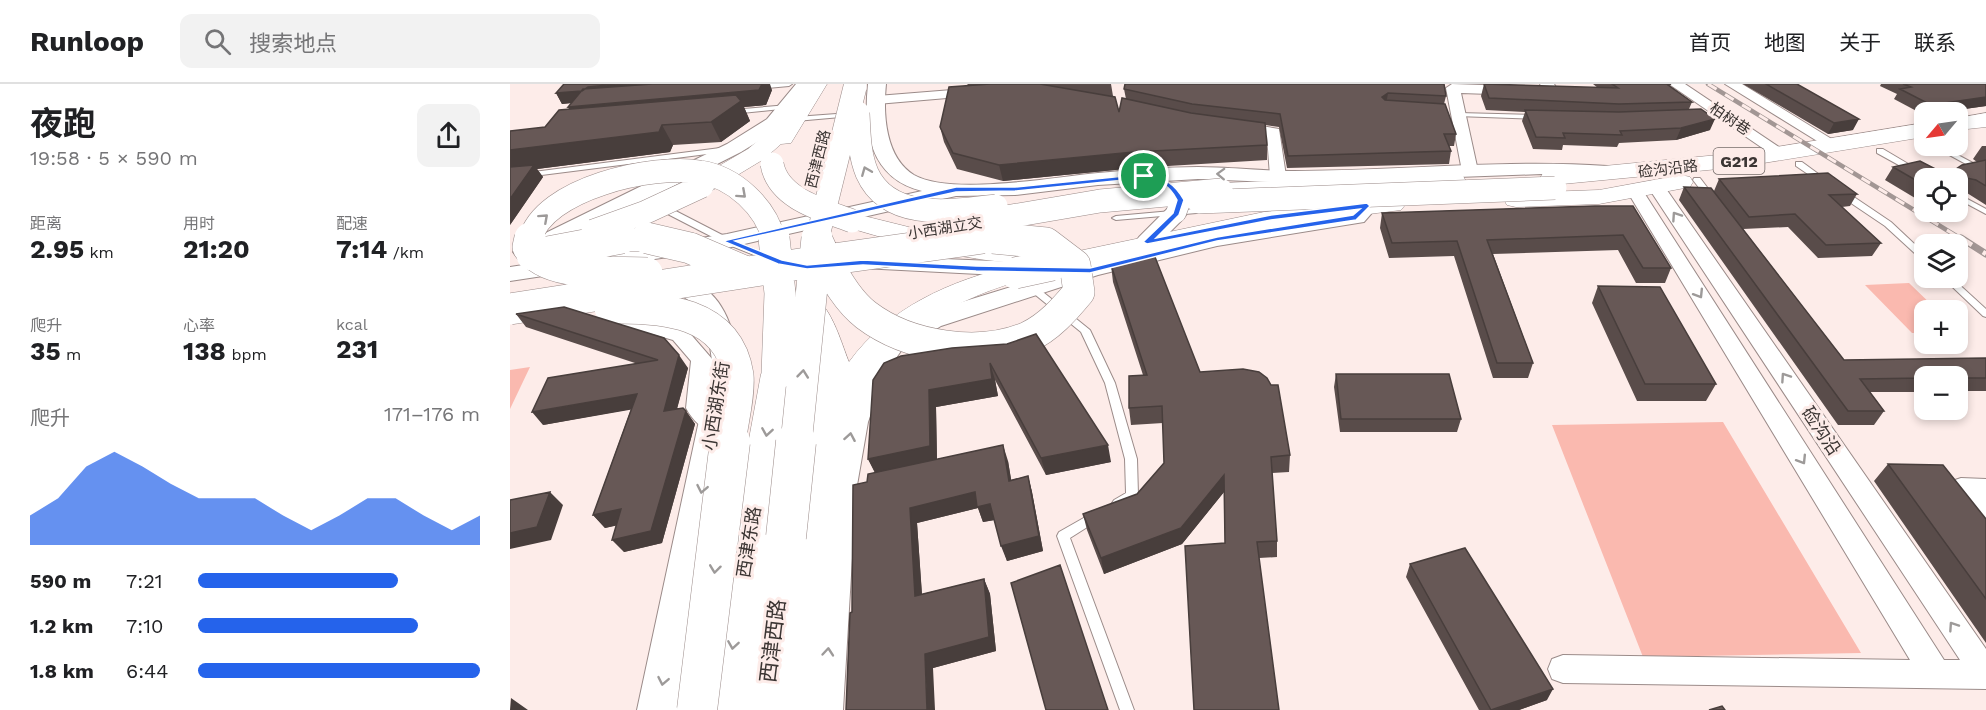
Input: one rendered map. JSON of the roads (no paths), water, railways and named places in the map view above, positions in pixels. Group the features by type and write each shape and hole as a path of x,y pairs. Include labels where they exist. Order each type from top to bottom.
{"main road":[{"path":"512,270 702,186 756,154 792,113 855,91 859,152 871,184 886,199 911,207 958,210 1125,190 1221,190"},
{"name":"西津西路","path":"764,710 786,537 812,254 855,91"},
{"name":"西津西路","path":"777,374 810,190 855,91"},
{"path":"792,113 772,164 775,179 784,188 817,207 852,221 1012,269"},
{"path":"1968,123 1986,120"},
{"name":"硷沟沿路","path":"1554,183 1661,183 1791,160 1835,146 1914,132"},
{"path":"1968,138 1986,135"},
{"name":"硷沟沿路","path":"1554,183 1661,183 1791,160 1880,151 1914,145"},
{"path":"670,273 556,268 535,258 528,247 534,226 555,207 589,188 626,176 666,171 695,171 720,178 739,190 764,216 774,238 780,264 777,374"},
{"path":"901,248 1031,222 1139,206 1554,183"},
{"name":"G212","path":"1221,190 1554,183"},
{"path":"821,439 845,390 871,351 906,321 939,300 1012,269 1096,262 1147,242 1271,217 1367,206 1599,196 1661,183"},
{"name":"小西湖立交","path":"670,273 1100,201 1221,190"},
{"path":"512,270 587,243 624,238 657,239 696,250 787,290 814,312 828,344 834,365 821,439 799,710"},
{"path":"812,254 833,275 860,310 904,335 940,345 976,349 996,347 1028,337 1050,325 1067,309 1079,292 1075,265 1046,243 987,238 901,248"},
{"name":"小西湖立交","path":"510,309 901,248"},
{"path":"1012,269 1012,257 1096,262"},
{"path":"512,270 670,273"},
{"path":"510,319 584,308 644,307 691,317 717,330 731,351 738,376 697,710"},
{"name":"西津东路","path":"722,710 777,374"}],"street":[{"path":"512,270 526,261 547,240 734,148 792,113 805,84"},
{"path":"1470,171 1455,113 1453,88 1552,92 1547,84"},
{"name":"柏树巷","path":"1676,84 1710,110 1791,160"},
{"path":"1732,84 1835,146"},
{"path":"855,91 989,91"},
{"path":"855,91 877,128 887,159 904,178 927,186 956,190 1015,189 1198,173 1278,176 1542,168 1661,183"},
{"path":"1225,126 1274,132 1278,176"},
{"path":"1144,176 1163,180 1174,188 1180,200 1178,209 1147,242"},
{"name":"硷沟沿","path":"1661,183 1986,674"},
{"name":"硷沟沿","path":"1661,183 1936,675"},
{"path":"512,270 727,241 956,190"},
{"path":"823,710 853,422 873,370 892,345 1012,269 1096,262 1217,239 1356,217 1367,206"},
{"path":"637,284 812,254 863,262 976,268 1096,262"},
{"path":"512,270 521,280 546,297 680,335 702,360 697,408 714,424"},
{"name":"小西湖东街","path":"510,303 637,284 689,290 707,304 722,338 726,360 657,710"},
{"path":"821,439 846,490"},
{"path":"1986,489 1961,488 1986,519"},
{"path":"1563,669 1986,674"}],"lane":[{"path":"743,88 789,84"},
{"path":"717,113 792,113 855,91"},
{"path":"1455,113 1548,118"},
{"path":"510,177 734,148"},
{"path":"1880,151 1914,170"},
{"path":"1956,156 1986,172"},
{"path":"1791,160 1888,224 1914,248"},
{"path":"1661,183 1718,206"},
{"path":"956,190 1012,269 1085,330 1110,383 1131,459 1132,495 1063,536 1127,710"},
{"path":"640,196 727,241 780,262 812,254"},
{"path":"1968,202 1986,212"},
{"path":"1116,218 1273,203 1271,217"},
{"path":"1958,288 1986,314"}],"railway":[{"path":"1708,84 1953,234"},
{"path":"1968,242 1986,254"}]}
